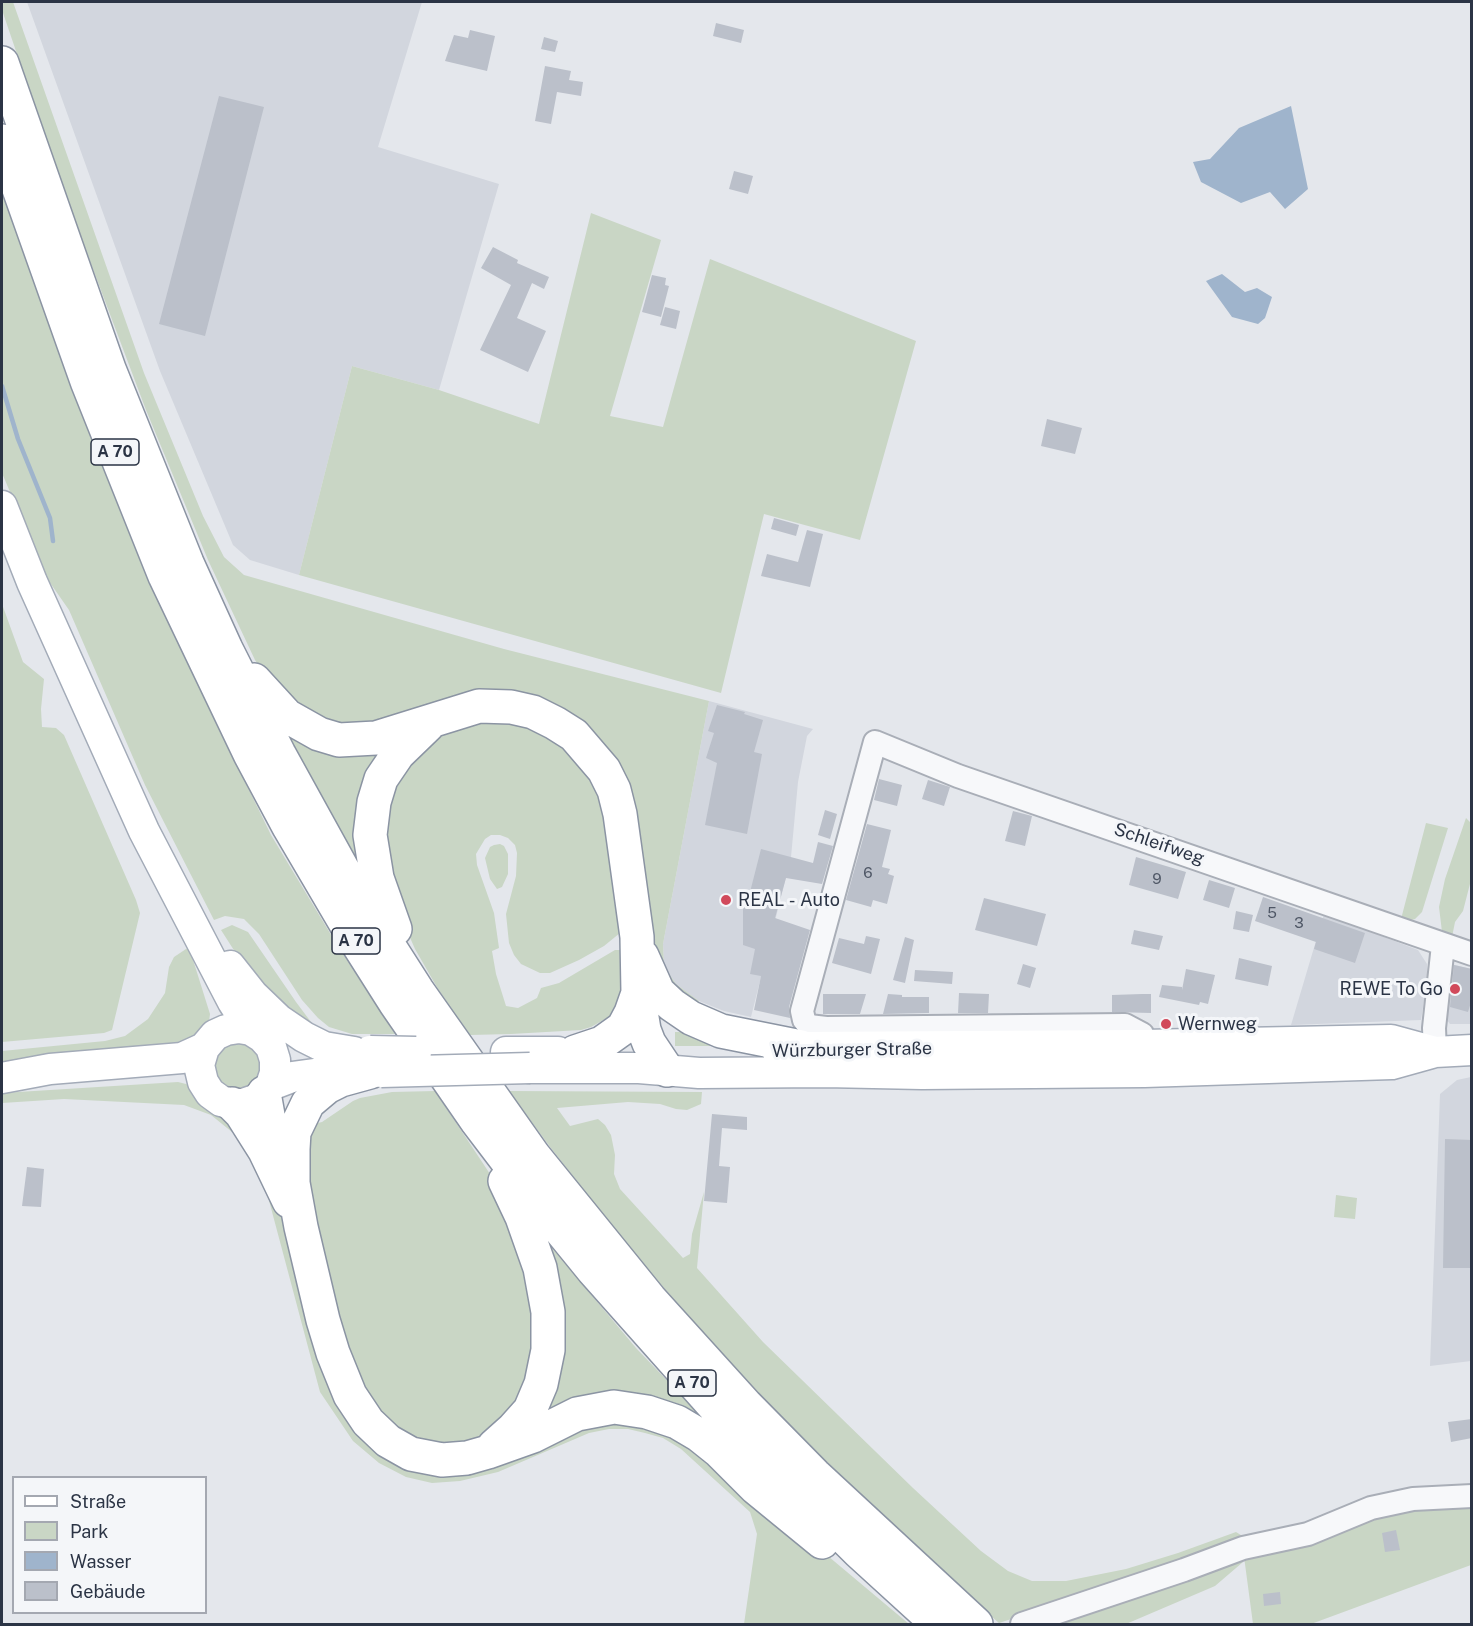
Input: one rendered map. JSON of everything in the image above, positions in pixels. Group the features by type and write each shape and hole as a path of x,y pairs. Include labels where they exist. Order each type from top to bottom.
{"highway":[{"name":"A 70","path":"2,63 109,369 187,562 226,650 354,890 417,990 534,1156 650,1299 746,1405 808,1467 976,1624"},
{"name":"A 70","path":"2,141 87,381 165,576 222,698 289,827 356,941 396,1004 476,1120 593,1270 682,1372 795,1490 936,1623"},
{"name":"A 70","path":"226,650 287,716 319,734 339,740 376,738 435,718"},
{"path":"417,990 377,878 370,835 374,802 381,779 398,754 435,718 479,706 511,707 533,712 574,735 604,770 614,790 620,814 639,949 648,993 666,1029 654,1063"},
{"path":"648,993 703,1024 743,1036 801,1047"},
{"path":"575,1052 602,1043 623,1028 632,1012 648,993"},
{"path":"293,1183 294,1132 308,1103 327,1087 369,1062"},
{"path":"268,1089 269,1121 293,1183 301,1227 333,1353 350,1395 368,1422 388,1442 411,1454 442,1460 467,1458 533,1436 577,1414 614,1407 647,1412 677,1422 699,1436 719,1451 756,1488 850,1565 936,1623"},
{"path":"231,1104 241,1113 265,1151 301,1227"},
{"path":"476,1120 532,1243 540,1268 548,1312 548,1350 541,1384 530,1410 488,1452"}],"main road":[{"path":"2,506 32,582 144,831 203,941 233,1002 275,1060 275,1073 268,1089 255,1100 243,1104 221,1101 210,1093 203,1082 200,1065 210,1042 216,1018 203,941"},
{"path":"203,941 229,965 253,995 279,1020 324,1047 369,1062"},
{"path":"2,1078 50,1069 182,1058 226,1030 239,1028 261,1039"},
{"name":"Würzburger Straße","path":"261,1039 287,1055 369,1062 526,1060 654,1063 801,1047 1143,1058"},
{"name":"Würzburger Straße","path":"526,1060 575,1052 654,1063 699,1073 1040,1073 1143,1058 1391,1040 1435,1052 1472,1050"},
{"name":"Würzburger Straße","path":"268,1089 292,1077 369,1062"},
{"path":"2,1078 51,1082 182,1080 203,1082"}],"street":[{"name":"Schleifweg","path":"1143,1058 1142,1034 1125,1025 826,1028 809,1026 804,1020 802,1011 875,742 958,776 1472,954"},
{"path":"1435,1052 1434,1028 1443,945"},
{"path":"1022,1624 1184,1570 1242,1548 1308,1534 1371,1508 1413,1498 1472,1496"}],"shaded area":[{"path":"27,2 422,2 378,147 499,184 439,390 352,366 299,575 250,560 233,545 160,371"},
{"name":"REAL - Auto","path":"709,701 813,729 807,736 798,782 791,857 751,1017 724,1011 699,1001 676,984 664,966 663,944"},
{"path":"1324,914 1418,950 1427,964 1427,982 1421,1020 1291,1025"},
{"path":"1451,964 1471,969 1471,1024 1450,1024 1440,1011"},
{"path":"1471,1077 1471,1361 1430,1366 1440,1094 1457,1080"}],"green space":[{"path":"2,2 13,2 144,373 203,516 224,557 244,575 504,649 709,701 663,944 664,966 676,984 699,1001 690,1009 672,992 650,939 631,813 565,713 327,729 273,687 255,660 208,560 146,410 64,192 2,10"},
{"path":"2,189 32,278 109,481 149,579 199,687 271,835 339,948 395,1034 352,1034 329,1027 302,1000 259,934 244,919 225,916 214,920 145,785 69,610 46,577 2,473"},
{"path":"591,213 661,240 610,416 663,427 710,259 916,341 860,540 764,514 721,693 299,575 352,366 439,390 539,424"},
{"path":"2,604 23,662 44,679 42,727 56,728 64,735 140,913 112,1030 104,1033 2,1042"},
{"path":"526,718 584,761 602,802 620,933 604,946 550,973 540,973 521,964 509,943 506,914 516,876 517,853 515,845 508,838 491,835 485,839 476,854 477,865 494,913 499,948 492,951 506,1006 518,1008 537,998 541,988 559,983 615,950 621,950 628,997 614,1014 581,1030 470,1035 438,989 415,949 401,917 380,838 390,784 449,724"},
{"path":"282,724 399,738 369,883"},
{"path":"1466,818 1471,823 1471,880 1463,911 1455,922 1451,942 1443,940 1439,907 1445,879"},
{"path":"1426,823 1448,828 1422,912 1415,919 1400,923"},
{"path":"500,844 504,846 508,854 508,874 502,887 497,889 490,879 485,858 490,847"},
{"path":"232,925 248,932 314,1026 319,1037 246,969 221,930"},
{"path":"189,947 210,1014 208,1029 196,1043 2,1065 2,1051 105,1041 125,1036 148,1019 165,993 169,967 174,957"},
{"path":"691,1026 744,1046 675,1046 675,1032 682,1032"},
{"path":"251,1040 267,1067 249,1092 219,1087 210,1058 219,1044"},
{"path":"178,1082 195,1089 242,1128 232,1132 211,1115 184,1105 64,1099 2,1103 2,1093"},
{"path":"435,1091 492,1177 536,1269 536,1385 488,1439 441,1450 385,1426 356,1383 309,1206 300,1160 314,1124 322,1122 353,1101 392,1092"},
{"path":"509,1091 702,1092 701,1104 687,1110 660,1104 628,1102 557,1108 570,1126 598,1119 605,1125 611,1135 615,1155 614,1174 620,1189 683,1258 690,1254 692,1234 704,1192 697,1268 763,1342 913,1488 981,1551 1008,1571 1032,1581 1066,1581 1126,1569 1236,1532 1244,1537 1243,1543 999,1623 893,1531 759,1399 628,1246"},
{"path":"242,1136 272,1178 313,1321 408,1463 579,1420 673,1426 909,1624 744,1624 757,1534 750,1512 681,1449 663,1438 628,1429 609,1429 589,1433 498,1472 460,1481 432,1483 406,1477 379,1463 353,1441 320,1392 267,1193 258,1171 238,1141"},
{"path":"1336,1195 1357,1198 1355,1219 1334,1217"},
{"path":"537,1230 636,1348 749,1466 684,1416 536,1425"},
{"path":"1471,1497 1471,1565 1311,1624 1253,1624 1243,1549 1371,1508"},
{"path":"1235,1558 1243,1562 1215,1586 1126,1624 1049,1624"}],"water":[{"path":"1291,106 1308,189 1285,209 1270,192 1241,203 1201,182 1193,162 1210,159 1239,128"},
{"path":"1222,274 1245,292 1257,288 1272,297 1265,318 1258,324 1232,317 1206,281"}],"building":[{"path":"716,23 744,30 741,43 713,36"},
{"path":"470,30 495,36 487,71 445,61 454,35 468,38"},
{"path":"544,37 558,41 555,52 541,49"},
{"path":"545,66 571,71 569,80 583,82 581,96 557,92 551,124 535,121"},
{"path":"219,96 264,107 205,336 159,324"},
{"path":"734,171 753,176 748,194 729,189"},
{"path":"493,247 518,260 517,263 549,277 544,289 532,283 517,318 546,331 528,372 480,350 511,285 481,268"},
{"path":"652,275 666,278 665,285 669,286 661,317 642,312"},
{"path":"665,307 680,311 676,329 660,325"},
{"path":"1047,419 1082,428 1075,454 1041,446"},
{"path":"774,518 799,525 796,536 771,529"},
{"path":"807,530 823,534 810,587 761,576 767,554 798,562"},
{"path":"717,705 745,712 744,714 763,720 754,752 762,754 747,834 705,825 717,763 706,758 714,733 708,731"},
{"path":"879,779 902,785 897,806 874,800"},
{"path":"928,780 950,787 944,806 922,799"},
{"path":"825,810 837,814 830,839 818,835"},
{"path":"1013,811 1032,816 1025,846 1005,841"},
{"path":"867,824 891,830 882,867 890,869 888,874 894,876 887,904 873,900 871,907 846,900"},
{"path":"818,842 833,846 822,884 786,878 775,918 810,930 789,1007 790,1018 754,1010 761,976 750,974 755,949 743,945 743,898 748,900 761,849 813,863"},
{"path":"1136,857 1186,872 1178,899 1129,885"},
{"path":"1209,880 1235,888 1229,908 1203,900"},
{"path":"1263,897 1365,933 1355,963 1314,949 1316,942 1255,921"},
{"path":"984,898 1046,914 1037,946 975,930"},
{"path":"1236,911 1253,915 1249,932 1233,929"},
{"path":"1134,930 1163,936 1159,950 1131,944"},
{"path":"866,936 880,939 871,974 832,963 839,938 864,944"},
{"path":"905,937 914,940 905,983 893,980"},
{"path":"1239,958 1272,966 1268,986 1235,979"},
{"path":"1023,964 1036,968 1030,988 1017,984"},
{"path":"1454,965 1472,969 1472,999 1468,1012 1450,1007"},
{"path":"1186,969 1215,975 1208,1004 1200,1002 1199,1005 1159,997 1162,985 1182,987 1182,990"},
{"path":"915,970 953,972 952,984 914,981"},
{"path":"959,993 989,994 988,1013 958,1013"},
{"path":"823,994 866,994 860,1014 823,1014"},
{"path":"888,994 902,995 902,997 929,997 929,1013 883,1014"},
{"path":"1151,994 1151,1013 1112,1012 1112,995"},
{"path":"712,1114 747,1117 747,1130 722,1128 719,1166 730,1167 727,1203 704,1201"},
{"path":"1445,1139 1472,1140 1472,1268 1443,1268"},
{"path":"27,1167 44,1169 41,1207 22,1206"},
{"path":"1472,1419 1472,1438 1451,1442 1448,1422"},
{"path":"1396,1530 1400,1550 1385,1552 1382,1533"},
{"path":"1280,1592 1281,1604 1264,1606 1263,1594"}],"waterway":[{"path":"2,386 18,439 50,518 53,541"}],"place":[{"name":"REAL - Auto","path":"726,900"},
{"name":"REWE To Go","path":"1455,989"},
{"name":"Wernweg","path":"1166,1024"}]}
